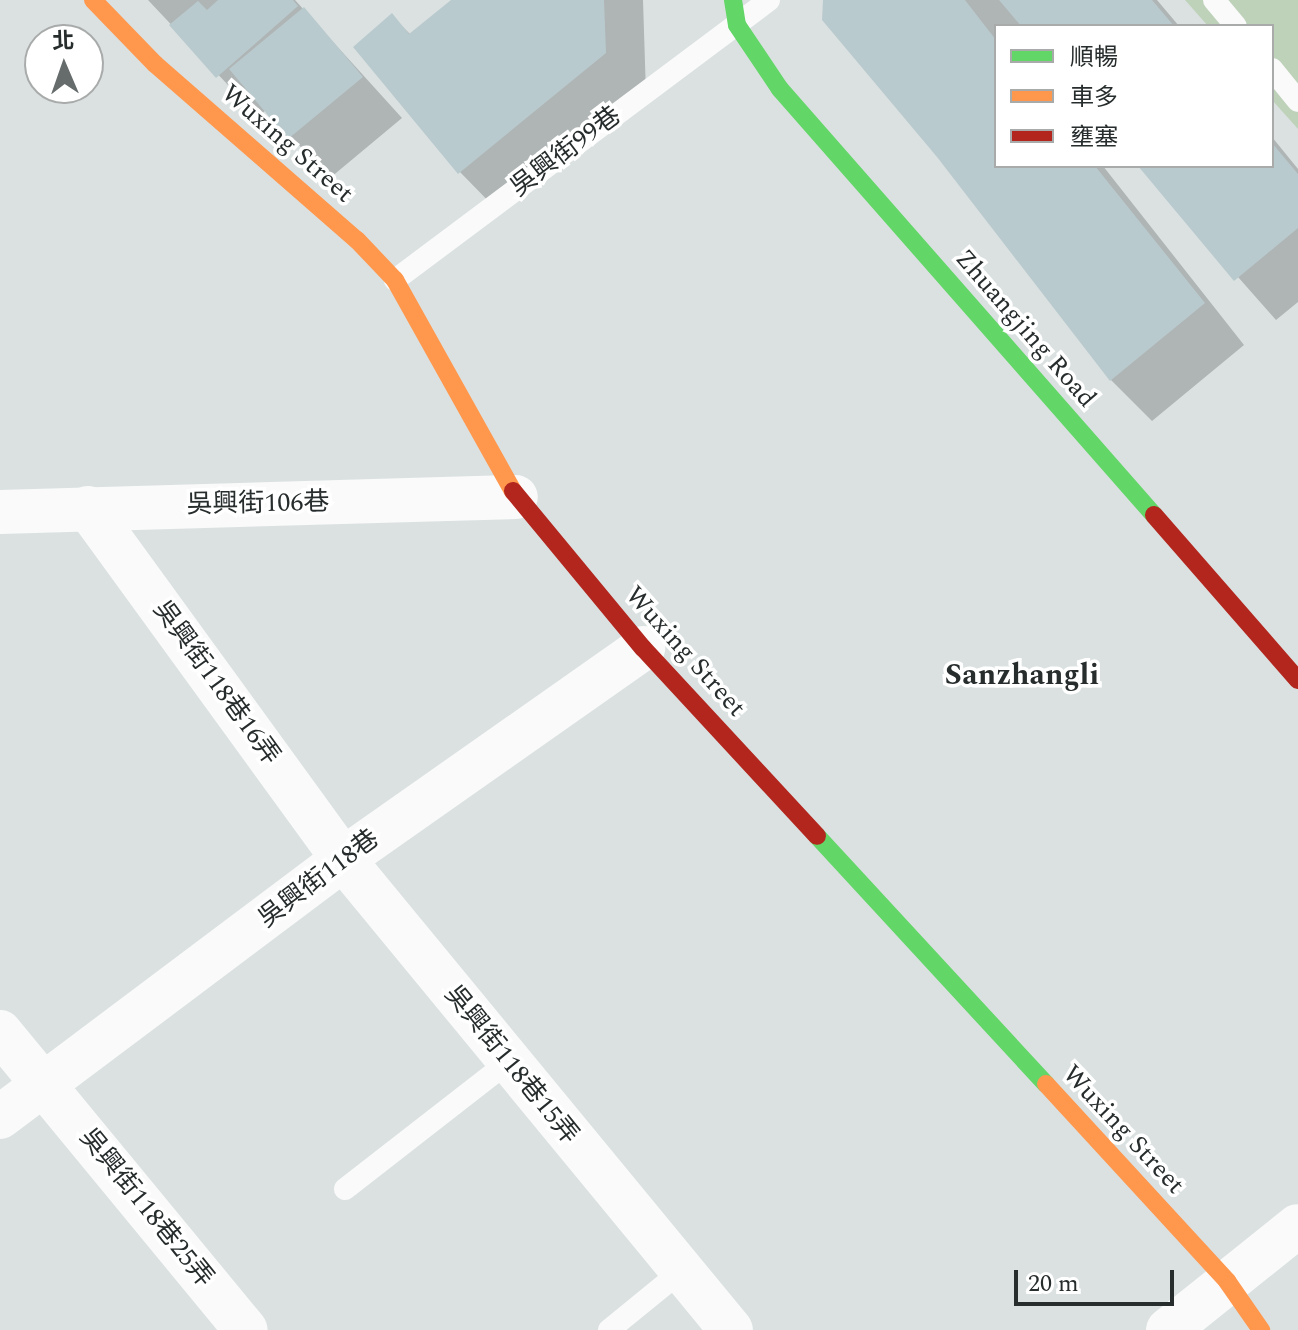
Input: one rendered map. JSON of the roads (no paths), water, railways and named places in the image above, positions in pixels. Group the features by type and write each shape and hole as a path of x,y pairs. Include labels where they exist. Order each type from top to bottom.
{"street":[{"name":"Wuxing Street","path":"93,0 155,64 357,240 395,280 516,497 643,648 1227,1281 1261,1330"},
{"name":"Zhuangjing Road","path":"733,0 737,25 780,89 1298,680"},
{"name":"吳興街106巷","path":"0,512 516,497"},
{"name":"吳興街118巷16弄","path":"88,508 343,859"},
{"name":"吳興街118巷","path":"0,1117 343,859 643,648"},
{"name":"吳興街118巷15弄","path":"343,859 680,1272 731,1330"},
{"name":"吳興街118巷25弄","path":"0,1032 246,1330"},
{"path":"1168,1330 1298,1226"}],"lane":[{"name":"吳興街99巷","path":"395,280 769,0"},
{"path":"1214,0 1234,24"},
{"path":"1274,71 1298,101"},
{"path":"345,1189 508,1062"},
{"path":"609,1330 680,1272"}],"district":[{"name":"Sanzhangli","path":"1022,675"}]}
